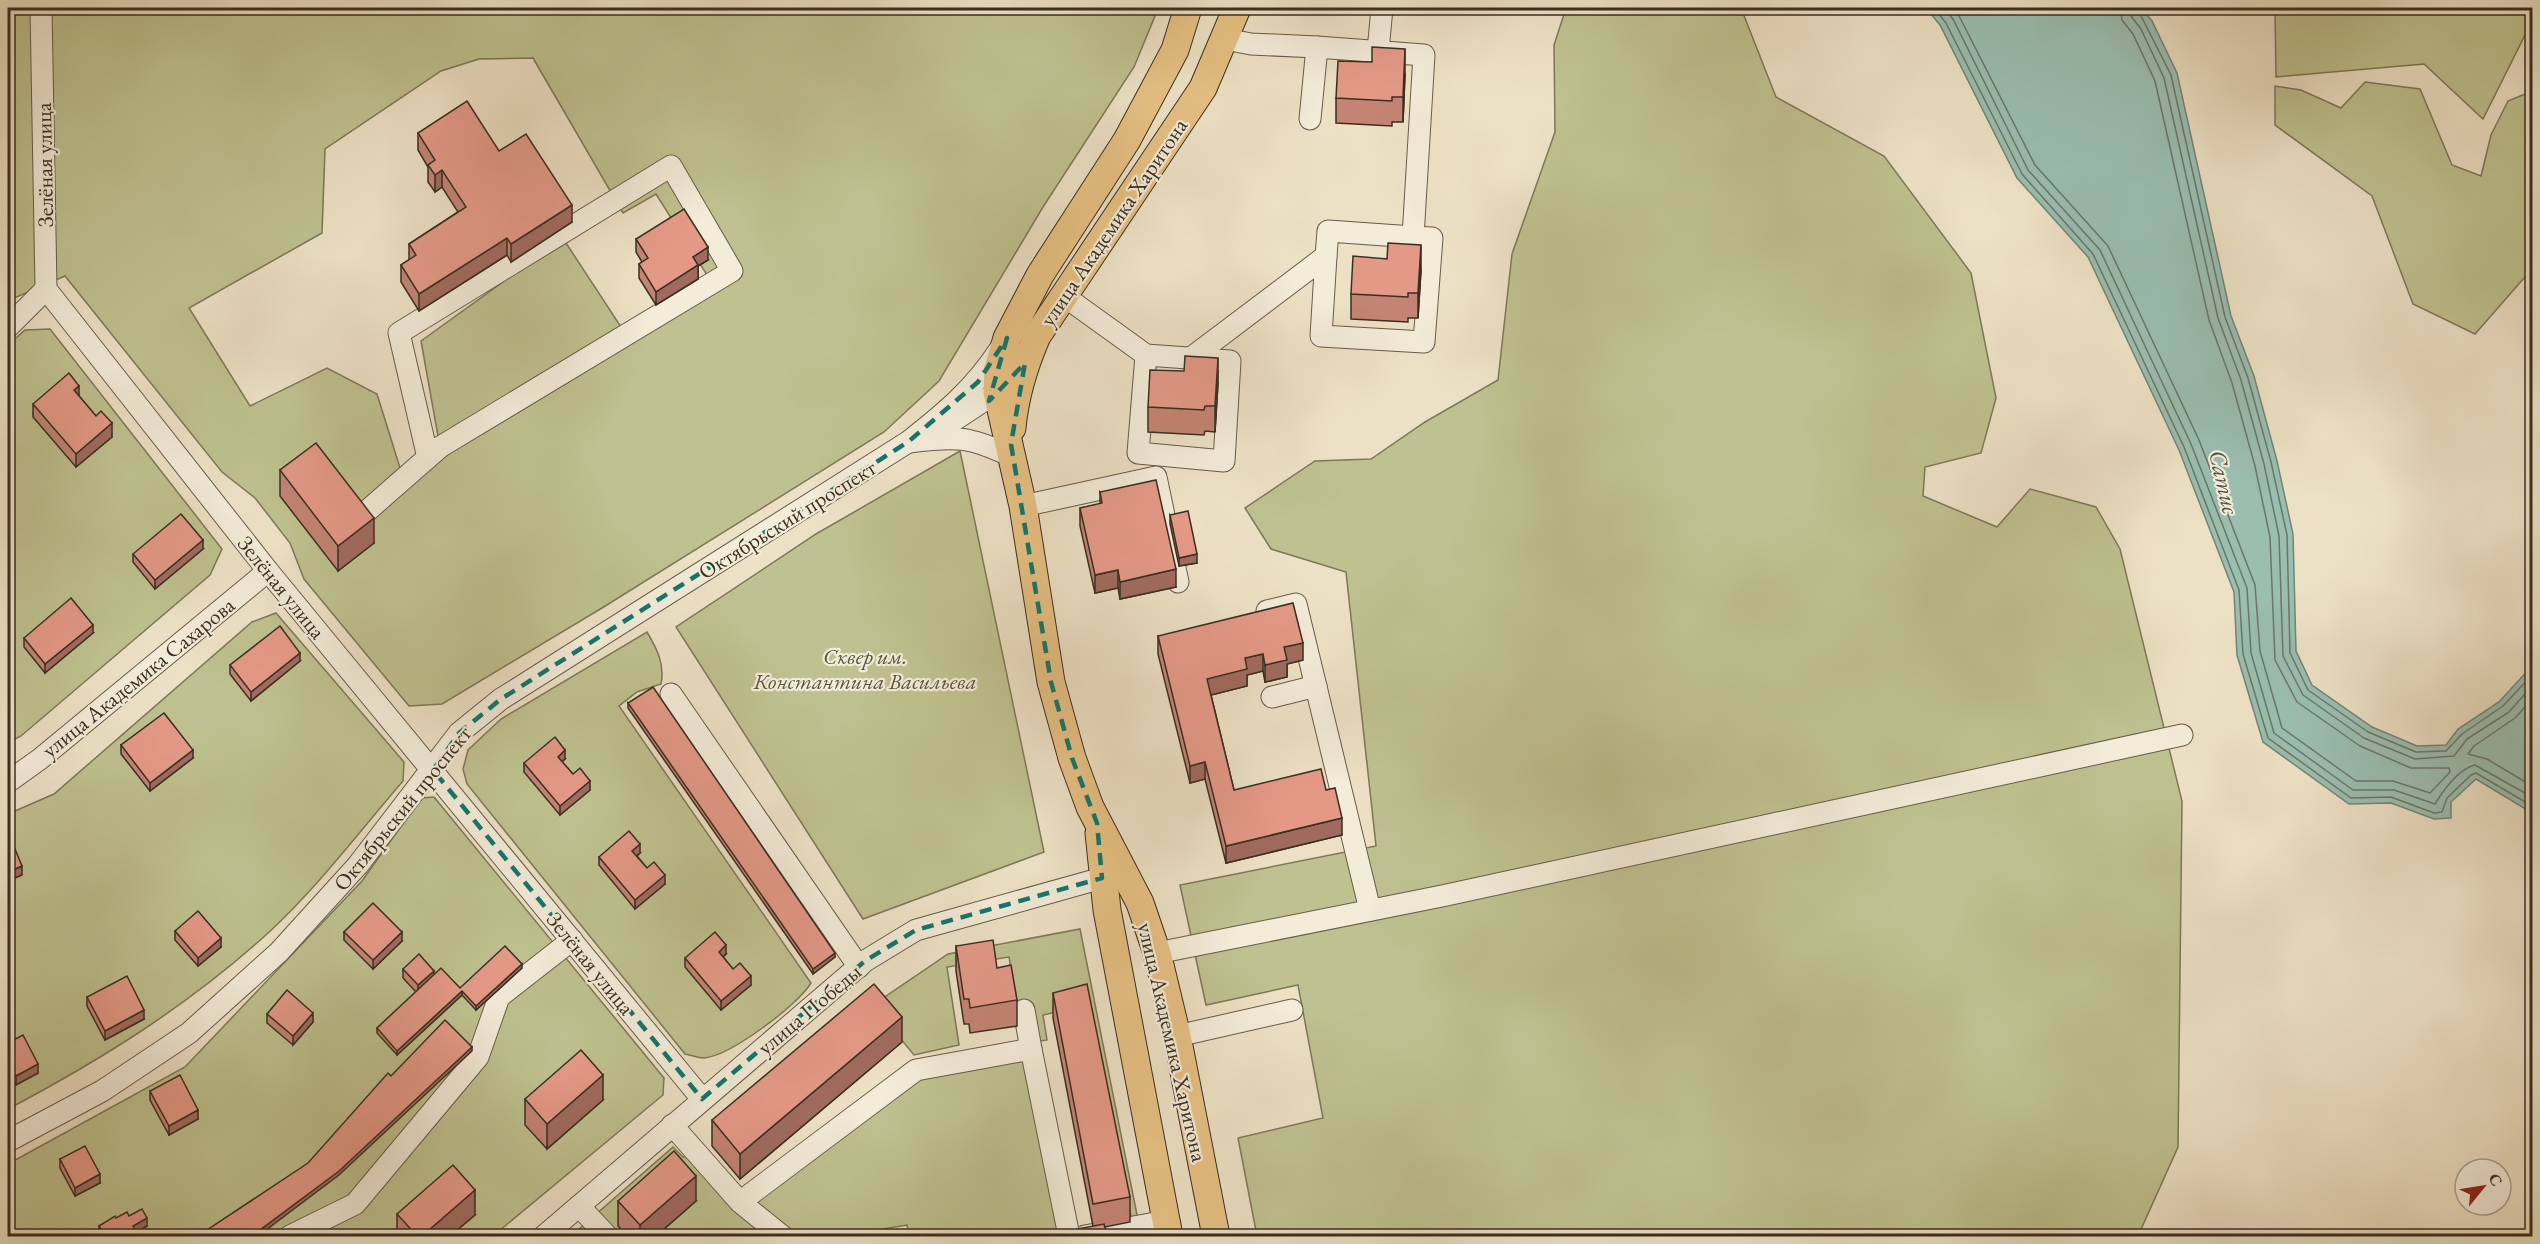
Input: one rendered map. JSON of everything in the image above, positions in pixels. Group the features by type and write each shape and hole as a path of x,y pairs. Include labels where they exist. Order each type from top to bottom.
{"main road":[{"name":"улица Академика Харитона","path":"1167,1229 1113,874 1097,822 1072,758 1051,682 1023,506 998,392 998,369 1007,338 1040,275 1127,140 1175,50 1188,8"},
{"name":"улица Академика Харитона","path":"1012,450 1015,400 1025,363 1037,336 1203,88 1237,8"},
{"name":"улица Академика Харитона","path":"1113,874 1149,927 1158,954 1177,1036 1216,1236"}],"street":[{"name":"Зелёная улица","path":"41,8 46,289 268,571 702,1099"},
{"path":"1378,51 1382,8"},
{"path":"1225,39 1251,44 1424,55 1413,237"},
{"path":"1310,119 1317,47"},
{"path":"367,511 428,458 440,447 732,271 671,166 399,333 428,458"},
{"path":"1328,231 1432,238 1424,342 1321,336 1326,256 1328,231"},
{"path":"1191,358 1326,256"},
{"path":"8,327 46,289"},
{"path":"1064,296 1146,355 1230,360 1224,460 1138,453 1146,355"},
{"name":"Октябрьский проспект","path":"8,1141 102,1091 189,1033 279,952 358,865 433,770 459,733 501,699 908,442 953,407 978,382 1007,338"},
{"name":"Октябрьский проспект","path":"908,442 934,433 998,392 1025,363"},
{"name":"Октябрьский проспект","path":"908,442 949,437 969,438 1012,450"},
{"path":"1023,506 1156,477 1178,582"},
{"name":"улица Академика Сахарова","path":"8,782 40,759 268,571"},
{"path":"1242,617 1296,604 1370,910"},
{"path":"1272,697 1316,687"},
{"path":"672,694 859,967"},
{"path":"1158,954 2182,735"},
{"name":"улица Победы","path":"544,1236 859,967 916,930 1113,874"},
{"path":"290,1236 355,1204 478,1057 499,997 572,940"},
{"path":"1024,1010 1069,1236"},
{"path":"1177,1036 1292,1010"},
{"path":"740,1202 916,1070 1031,1049"},
{"path":"672,1125 740,1202 782,1236"},
{"path":"579,1206 607,1236"},
{"path":"1084,1236 1167,1229"}],"highlighted area":[{"path":"1007,338 989,401 1025,363 1011,444 1051,682 1072,758 1097,823 1102,878 916,930 865,961 702,1099 433,770 459,733 501,699 908,442 978,382"}],"green space":[{"path":"8,8 1157,8 1134,67 1043,207 939,381 884,432 602,608 442,704 409,706 304,579 290,543 255,498 222,472 65,276 14,298 8,305","holes":["533,58 623,213 656,194 707,275 621,327 566,243 525,266 421,341 440,447 405,484 377,394 327,368 250,406 189,308 322,233 325,149 441,71 479,59"]},
{"path":"1566,8 1741,8 1776,97 1884,156 1971,273 1996,398 1981,453 1925,467 1923,496 1997,527 2030,489 2096,507 2120,549 2182,801 2178,1147 2138,1236 1257,1236 1238,1138 1323,1118 1298,985 1206,1005 1180,885 1376,846 1346,572 1271,549 1245,508 1315,461 1371,459 1425,422 1498,380 1512,254 1555,132 1554,45"},
{"path":"2275,8 2532,8 2532,21 2483,119 2424,64 2276,77"},
{"path":"2365,82 2420,89 2452,165 2481,176 2491,135 2508,101 2532,91 2532,269 2475,334 2413,304 2372,196 2275,125 2275,86 2301,90 2341,108"},
{"path":"50,329 222,549 210,575 21,736 8,743 8,345 25,330"},
{"name":"Сквер им. Константина Васильева","path":"960,451 1044,852 863,919 676,627 816,534"},
{"path":"276,613 404,762 403,781 303,898 237,960 143,1030 77,1071 8,1109 8,814 54,794 252,622"},
{"path":"647,632 661,663 661,684 637,692 619,706 811,983 792,1004 762,1028 730,1049 704,1058 685,1054 467,784 463,769 468,750 501,719"},
{"path":"434,797 664,1078 663,1095 493,1236 8,1236 8,1164 185,1067 362,881 421,798"},
{"path":"1080,929 1138,1220 1132,1221 1088,1005 1043,1015 1047,1040 1022,1044 1009,957 947,967 959,1045 914,1055 873,1005 948,954"},
{"path":"1027,1058 1063,1235 909,1236 907,1225 840,1236 789,1236 749,1204 918,1076"},
{"path":"673,1147 683,1157 694,1157 772,1236 571,1236"}],"water":[{"name":"Сатис","path":"1926,8 2141,8 2152,21 2177,73 2231,316 2254,376 2277,461 2293,534 2296,651 2312,685 2372,727 2417,746 2446,745 2458,729 2499,702 2532,666 2532,813 2476,779 2451,802 2451,818 2434,819 2391,803 2349,804 2263,742 2237,655 2234,592 2179,450 2088,257 2017,178 1940,25"}],"building":[{"path":"1372,47 1405,49 1403,97 1392,97 1392,101 1336,98 1338,61 1372,62"},
{"path":"467,101 499,151 526,134 572,205 511,244 507,238 419,294 401,265 416,255 409,244 466,207 442,170 435,175 428,165 435,160 418,133"},
{"path":"684,209 708,247 693,257 698,265 656,292 639,264 648,258 636,239"},
{"path":"1388,243 1421,245 1418,293 1408,293 1408,297 1351,294 1353,256 1387,259"},
{"path":"1185,356 1218,358 1215,406 1205,406 1204,410 1148,407 1150,370 1184,371"},
{"path":"69,373 79,386 74,390 96,416 101,411 112,423 76,454 33,404"},
{"path":"316,443 374,518 338,546 280,470"},
{"path":"1156,480 1176,569 1120,582 1118,570 1095,575 1080,508 1102,503 1100,492"},
{"path":"1188,511 1197,554 1179,558 1170,515"},
{"path":"181,514 203,540 155,580 133,554"},
{"path":"71,598 93,625 45,664 24,638"},
{"path":"1293,603 1303,643 1284,647 1287,660 1265,665 1263,654 1245,658 1247,669 1207,679 1234,790 1321,769 1326,790 1335,788 1342,818 1226,846 1205,762 1190,766 1158,636"},
{"path":"280,626 300,653 251,692 230,665"},
{"path":"653,687 835,953 813,969 628,703"},
{"path":"164,713 193,750 150,783 121,745"},
{"path":"555,737 565,750 558,757 573,774 580,768 590,781 560,806 524,763"},
{"path":"629,831 640,844 632,851 647,868 654,862 665,875 635,900 599,857"},
{"path":"8,832 22,866 8,872"},
{"path":"373,903 402,932 373,960 344,932"},
{"path":"198,911 221,938 198,958 175,931"},
{"path":"715,932 726,945 719,952 733,969 740,963 751,976 721,1001 685,958"},
{"path":"993,940 997,968 1011,965 1017,1000 970,1008 969,999 964,999 956,946"},
{"path":"505,946 522,964 476,1006 462,991 397,1051 377,1028 441,968 460,988"},
{"path":"419,954 434,971 418,985 403,969"},
{"path":"127,976 144,1010 105,1031 87,997"},
{"path":"874,984 902,1017 740,1154 712,1120"},
{"path":"1087,984 1130,1197 1093,1204 1053,993"},
{"path":"287,990 313,1013 293,1036 267,1014"},
{"path":"445,1020 472,1047 339,1171 252,1236 198,1236 308,1163 388,1073 391,1076"},
{"path":"23,1035 38,1064 16,1076 8,1061 8,1043"},
{"path":"581,1050 603,1075 547,1124 525,1099"},
{"path":"180,1075 198,1110 169,1126 150,1091"},
{"path":"85,1146 100,1174 75,1188 60,1159"},
{"path":"674,1151 696,1176 640,1225 618,1201"},
{"path":"453,1165 475,1190 422,1236 417,1236 397,1214"},
{"path":"142,1209 147,1218 133,1226 135,1230 124,1236 105,1236 99,1226 115,1216 116,1218 127,1212 129,1216"},
{"path":"1104,1224 1107,1236 1040,1236"}]}
